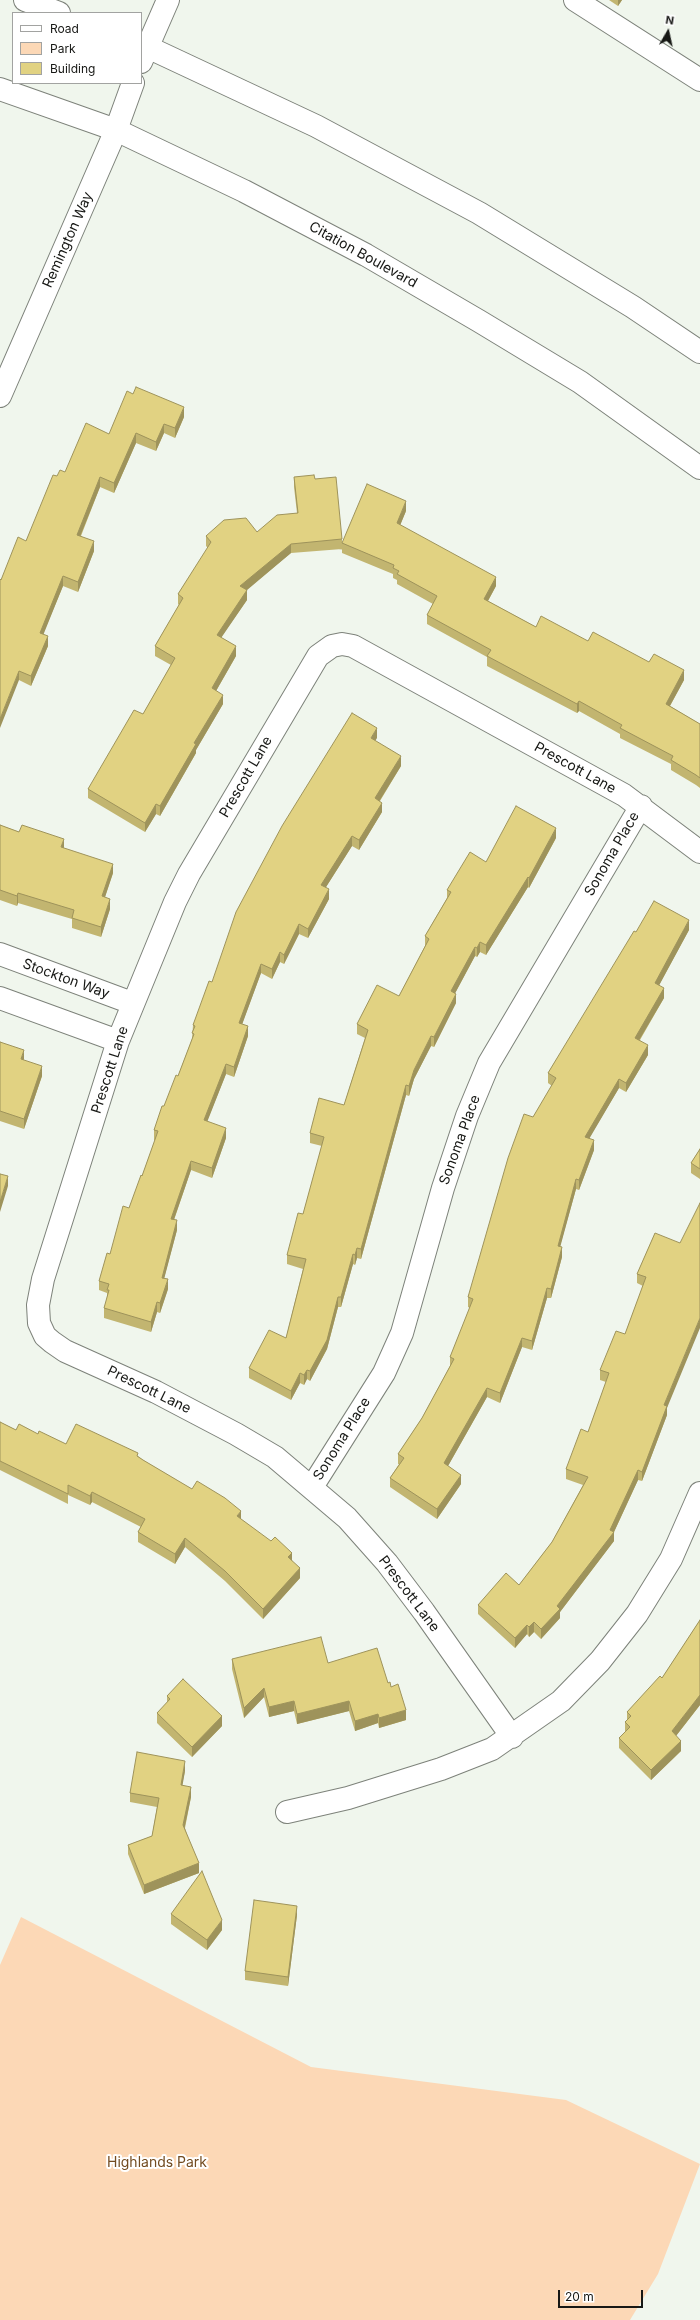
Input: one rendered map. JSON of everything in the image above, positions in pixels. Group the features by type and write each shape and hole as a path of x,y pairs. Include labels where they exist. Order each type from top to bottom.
{"street":[{"path":"25,0 56,12"},
{"path":"168,0 143,51 316,126 479,212 633,307 700,352"},
{"path":"575,0 700,80"},
{"name":"Remington Way","path":"0,396 116,130 133,84"},
{"name":"Citation Boulevard","path":"0,89 116,130 244,191 366,256 479,320 580,382 700,468"},
{"name":"Prescott Lane","path":"512,1737 424,1612 387,1563 347,1518 275,1457 236,1434 156,1392 65,1351 45,1336 40,1323 38,1305 42,1280 118,1041 132,1003 189,874 318,656 332,646 342,644 353,646 640,806 700,852"},
{"name":"Sonoma Place","path":"312,1487 384,1373 402,1333 443,1188 467,1116 489,1063 640,806"},
{"name":"Stockton Way","path":"0,954 132,1003"},
{"path":"0,998 118,1041"},
{"path":"287,1812 348,1798 441,1768 492,1749 512,1737 561,1701 600,1661 637,1614 671,1560 700,1493"}],"green space":[{"name":"Highlands Park","path":"21,1917 311,2067 566,2100 700,2164 658,2274 630,2320 0,2320 0,1965"}],"building":[{"path":"136,387 184,407 175,428 164,424 156,442 136,433 114,483 100,477 77,535 94,541 78,582 63,576 40,633 48,636 31,676 19,671 0,719 0,579 1,580 18,537 26,541 53,475 57,476 60,470 65,472 86,423 109,434 127,391 133,394"},
{"path":"314,475 315,479 336,477 342,539 291,544 240,586 247,590 217,635 236,646 212,688 223,695 194,743 196,744 160,806 156,804 145,823 88,789 134,710 143,714 175,658 155,646 183,598 178,594 211,542 206,536 224,520 246,518 257,532 277,515 298,513 294,477"},
{"path":"367,484 406,501 397,523 496,577 484,599 536,627 541,616 588,641 593,632 649,662 654,654 684,670 666,704 700,724 700,778 671,760 673,756 620,728 622,725 579,701 577,704 487,656 491,650 427,615 437,596 397,574 399,571 393,568 394,565 342,543"},
{"path":"352,713 377,728 371,738 401,756 375,798 382,803 359,840 352,836 321,885 329,889 308,929 299,924 284,955 280,952 272,969 261,964 239,1023 248,1026 234,1067 226,1064 204,1120 226,1128 212,1168 191,1161 171,1219 177,1220 162,1278 168,1279 160,1303 157,1302 151,1322 104,1308 109,1290 107,1290 109,1284 99,1281 107,1253 110,1254 123,1206 129,1208 141,1175 142,1176 158,1131 154,1130 162,1106 164,1106 176,1075 178,1076 194,1034 192,1033 195,1026 193,1025 209,981 212,982 236,912 282,826"},
{"path":"516,806 556,828 529,878 528,877 486,945 480,942 477,948 475,947 451,991 456,994 434,1037 431,1036 414,1070 409,1086 406,1085 361,1249 357,1248 355,1255 353,1254 341,1297 338,1297 327,1340 310,1371 307,1370 304,1375 300,1373 291,1391 249,1368 269,1330 286,1338 306,1259 287,1255 298,1213 303,1214 324,1137 310,1133 319,1098 344,1105 368,1030 357,1024 377,985 399,996 429,939 425,936 451,892 447,890 470,852 486,862"},
{"path":"0,825 19,832 22,825 64,839 61,847 113,864 102,896 110,899 101,927 72,918 74,910 18,893 17,896 0,890"},
{"path":"654,901 689,920 655,983 664,988 635,1038 648,1045 626,1083 619,1079 585,1137 594,1140 579,1180 576,1179 558,1246 562,1247 551,1289 547,1288 532,1341 522,1338 500,1393 487,1388 444,1463 461,1475 437,1509 390,1478 404,1458 398,1454 422,1418 454,1359 450,1357 473,1299 468,1297 508,1158 524,1114 533,1117 556,1078 548,1073 634,931 636,932"},
{"path":"0,1042 24,1050 21,1059 42,1066 24,1119 0,1111"},
{"path":"700,1149 700,1169 691,1163"},
{"path":"0,1174 8,1176 0,1202"},
{"path":"700,1203 700,1318 664,1405 667,1406 642,1472 638,1470 610,1530 614,1532 557,1606 560,1609 541,1629 534,1622 529,1627 527,1625 515,1638 478,1605 506,1573 519,1585 552,1542 588,1477 566,1469 581,1429 588,1432 609,1373 600,1370 616,1331 625,1334 646,1277 637,1274 655,1233 680,1243"},
{"path":"0,1422 16,1430 19,1424 38,1434 39,1431 66,1444 76,1424 138,1453 137,1456 143,1460 192,1489 197,1481 225,1498 241,1511 237,1516 271,1541 275,1537 292,1553 288,1557 300,1568 263,1609 225,1571 185,1538 175,1554 138,1532 145,1519 92,1492 90,1496 68,1485 68,1494 0,1461"},
{"path":"700,1620 700,1695 672,1731 681,1741 651,1770 619,1738 630,1727 625,1722 631,1716 627,1712 660,1676 662,1678"},
{"path":"321,1637 328,1663 377,1648 388,1683 390,1682 391,1687 398,1684 406,1710 379,1718 378,1714 355,1721 349,1701 297,1714 294,1701 269,1707 264,1688 244,1708 232,1659"},
{"path":"183,1679 222,1716 192,1747 157,1713 170,1699 167,1696"},
{"path":"137,1752 185,1761 181,1785 191,1787 183,1825 199,1863 144,1885 128,1845 152,1836 159,1798 130,1793"},
{"path":"202,1871 222,1920 207,1940 171,1914"},
{"path":"254,1900 297,1906 288,1977 245,1971"}]}
